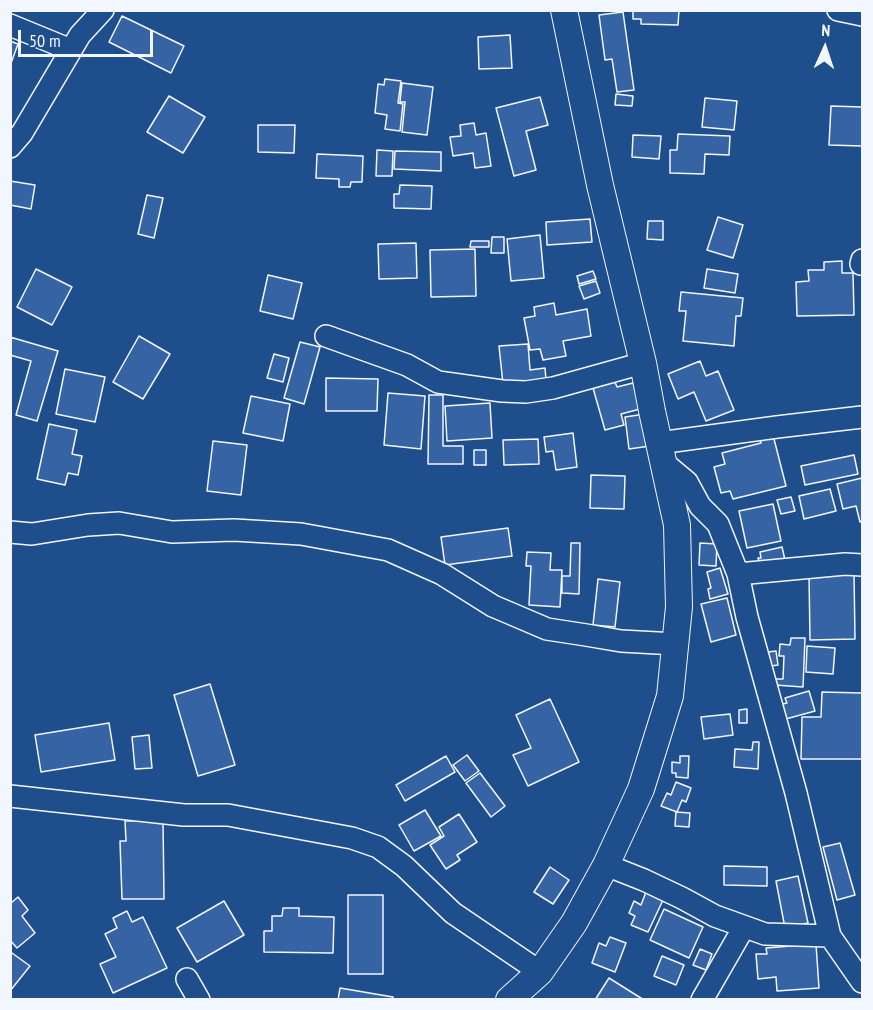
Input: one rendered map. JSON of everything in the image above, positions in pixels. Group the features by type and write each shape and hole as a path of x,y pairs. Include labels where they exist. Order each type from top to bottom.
{"main road":[{"path":"509,999 540,972 574,923 606,865 640,789 670,696 679,607 677,525 643,363 600,185 567,11"}],"street":[{"path":"10,147 22,133 80,35 104,10"},
{"path":"838,10 862,15"},
{"path":"10,25 71,50"},
{"path":"326,336 407,365 438,382 502,391 526,392 553,388 643,363"},
{"path":"861,999 862,982 830,936 796,793 747,617 738,574 718,524 700,506 687,483 661,453 777,427 862,417"},
{"path":"10,532 32,534 88,525 119,523 172,532 234,530 301,534 388,550 442,574 493,606 547,629 586,634 621,642 676,644"},
{"path":"738,574 845,564 862,565"},
{"path":"10,796 184,814 228,815 352,838 378,847 404,866 453,913 540,972"},
{"path":"606,865 682,898 715,916 765,934 830,936"},
{"path":"702,999 744,927"},
{"path":"187,980 199,999"}],"building":[{"path":"633,10 679,10 678,25 641,24 641,19 633,19"},
{"path":"623,12 634,90 617,92 612,59 605,60 599,15"},
{"path":"122,16 184,46 171,73 109,42"},
{"path":"510,35 512,68 479,69 478,37"},
{"path":"10,41 18,44 10,66"},
{"path":"385,79 401,81 398,103 403,104 400,131 385,129 387,115 375,113 378,84 384,85"},
{"path":"402,83 433,87 427,135 402,132 405,102 400,102"},
{"path":"616,94 633,96 632,106 615,105"},
{"path":"169,96 205,117 183,153 147,132"},
{"path":"540,97 548,125 526,131 536,170 514,176 496,108"},
{"path":"705,98 737,101 734,130 702,127"},
{"path":"831,106 862,107 862,146 829,145"},
{"path":"474,123 476,135 486,133 491,166 475,168 473,153 453,156 450,137 461,136 460,125"},
{"path":"258,125 295,125 294,153 258,152"},
{"path":"678,134 730,136 729,155 705,154 704,174 670,173 670,150 677,150"},
{"path":"633,135 661,136 659,159 632,157"},
{"path":"377,150 393,151 392,176 376,176"},
{"path":"395,151 441,152 441,171 394,169"},
{"path":"317,154 363,156 362,182 351,182 350,187 339,187 339,179 316,178"},
{"path":"10,181 35,185 31,209 10,205"},
{"path":"400,185 432,186 431,209 394,208 394,194 399,194"},
{"path":"147,195 163,198 154,238 138,234"},
{"path":"718,217 743,225 733,258 707,250"},
{"path":"590,219 592,242 547,245 546,222"},
{"path":"648,221 663,221 663,240 647,239"},
{"path":"540,235 544,278 511,281 507,239"},
{"path":"492,237 504,237 504,253 491,253"},
{"path":"471,241 489,241 489,247 470,247"},
{"path":"416,243 417,278 379,279 378,244"},
{"path":"475,249 476,296 431,297 430,250"},
{"path":"842,261 842,273 853,273 854,315 797,316 796,282 809,281 808,270 824,270 824,262"},
{"path":"36,269 72,287 52,325 17,307"},
{"path":"707,269 738,274 735,293 704,288"},
{"path":"593,271 596,279 579,284 577,276"},
{"path":"268,275 302,283 293,319 260,311"},
{"path":"596,281 600,293 584,299 579,286"},
{"path":"681,292 743,298 741,316 736,316 734,346 683,341 686,311 679,311"},
{"path":"554,303 556,315 587,309 591,336 563,341 566,356 543,360 540,349 530,350 524,318 535,316 534,307"},
{"path":"139,336 170,354 143,399 113,382"},
{"path":"10,337 58,351 37,421 16,415 31,361 10,355"},
{"path":"300,342 320,347 304,404 284,398"},
{"path":"528,344 530,370 545,368 546,380 503,384 499,346"},
{"path":"274,354 289,358 283,382 267,378"},
{"path":"700,361 706,376 718,371 734,410 706,421 694,392 678,399 668,374"},
{"path":"65,369 105,377 95,422 56,414"},
{"path":"326,378 378,379 377,411 326,411"},
{"path":"615,382 617,387 633,383 640,409 621,414 624,425 605,430 593,388"},
{"path":"388,393 425,396 421,449 384,445"},
{"path":"429,395 443,395 443,446 463,446 463,464 428,464"},
{"path":"251,396 290,404 283,441 243,433"},
{"path":"490,403 492,438 447,441 445,406"},
{"path":"645,414 650,446 629,449 625,417"},
{"path":"49,424 77,430 72,454 82,456 78,475 68,473 65,485 37,479"},
{"path":"573,433 577,467 556,470 553,451 546,452 544,437"},
{"path":"773,435 786,486 733,499 730,491 721,493 714,467 725,464 722,453 761,443 760,438"},
{"path":"538,439 539,464 504,465 503,440"},
{"path":"213,441 247,445 241,495 207,491"},
{"path":"474,450 486,450 486,465 474,465"},
{"path":"854,455 858,474 805,485 801,466"},
{"path":"591,475 625,476 624,509 590,508"},
{"path":"862,478 862,521 860,522 856,506 843,509 837,484"},
{"path":"830,489 836,511 804,519 799,496"},
{"path":"791,497 795,511 781,514 777,500"},
{"path":"773,504 781,541 747,548 739,511"},
{"path":"508,528 512,556 445,565 441,537"},
{"path":"571,543 580,543 579,594 562,593 562,576 570,576"},
{"path":"700,543 717,544 716,566 699,565"},
{"path":"782,547 785,560 760,565 758,558 761,558 760,552"},
{"path":"527,552 551,553 550,570 562,570 560,607 529,605 531,566 526,566"},
{"path":"720,568 728,594 710,599 708,589 711,588 707,572"},
{"path":"854,573 855,639 810,640 809,574"},
{"path":"598,579 620,582 615,627 593,625"},
{"path":"727,598 736,635 711,642 701,604"},
{"path":"791,638 805,638 803,687 775,685 776,679 783,679 784,656 779,656 780,644 790,645"},
{"path":"807,646 835,648 833,674 806,672"},
{"path":"776,651 778,665 771,666 768,652"},
{"path":"210,684 235,765 198,776 174,695"},
{"path":"809,691 815,711 782,720 778,705 787,703 785,698"},
{"path":"822,692 862,693 862,759 801,759 802,717 821,717"},
{"path":"550,699 579,762 528,786 513,755 531,748 516,715"},
{"path":"747,709 747,723 739,723 739,710"},
{"path":"730,714 733,735 704,739 701,717"},
{"path":"109,723 115,760 41,772 35,735"},
{"path":"149,735 152,768 135,769 132,737"},
{"path":"753,742 759,742 758,769 734,767 735,749 752,750"},
{"path":"467,755 479,771 465,781 453,765"},
{"path":"446,756 455,772 405,801 396,785"},
{"path":"680,756 689,756 688,778 676,777 676,773 672,773 672,762 680,763"},
{"path":"480,773 505,806 491,817 466,783"},
{"path":"676,782 691,788 686,802 682,800 677,812 661,806 667,793 671,795"},
{"path":"425,810 441,836 414,851 399,825"},
{"path":"676,812 690,813 689,827 675,826"},
{"path":"459,814 477,842 457,855 460,860 446,869 430,845 444,836 439,827"},
{"path":"163,820 164,899 122,899 120,841 126,841 125,821"},
{"path":"840,843 855,895 837,900 823,847"},
{"path":"724,866 767,867 767,886 724,885"},
{"path":"550,867 569,880 553,904 534,892"},
{"path":"798,876 808,923 785,928 776,881"},
{"path":"646,892 663,900 648,932 631,925 635,916 629,913 634,901 641,905"},
{"path":"348,895 383,895 383,974 348,974"},
{"path":"18,897 28,910 22,916 35,933 17,948 10,940 10,902"},
{"path":"224,901 244,935 197,962 177,928"},
{"path":"283,908 299,908 299,916 334,917 333,953 264,952 264,931 272,931 272,916 282,916"},
{"path":"664,909 703,927 689,958 650,940"},
{"path":"127,911 132,922 143,917 167,968 113,993 100,964 116,957 105,934 117,928 113,918"},
{"path":"610,937 626,943 615,972 592,963 599,943 606,946"},
{"path":"816,944 819,988 777,991 776,977 758,979 756,954 767,954 766,948"},
{"path":"700,949 712,954 706,970 693,965"},
{"path":"12,953 30,966 10,991 10,954"},
{"path":"662,956 684,965 676,985 654,976"},
{"path":"609,978 644,1000 595,1000"},
{"path":"340,988 393,997 393,1000 338,1000"}]}
